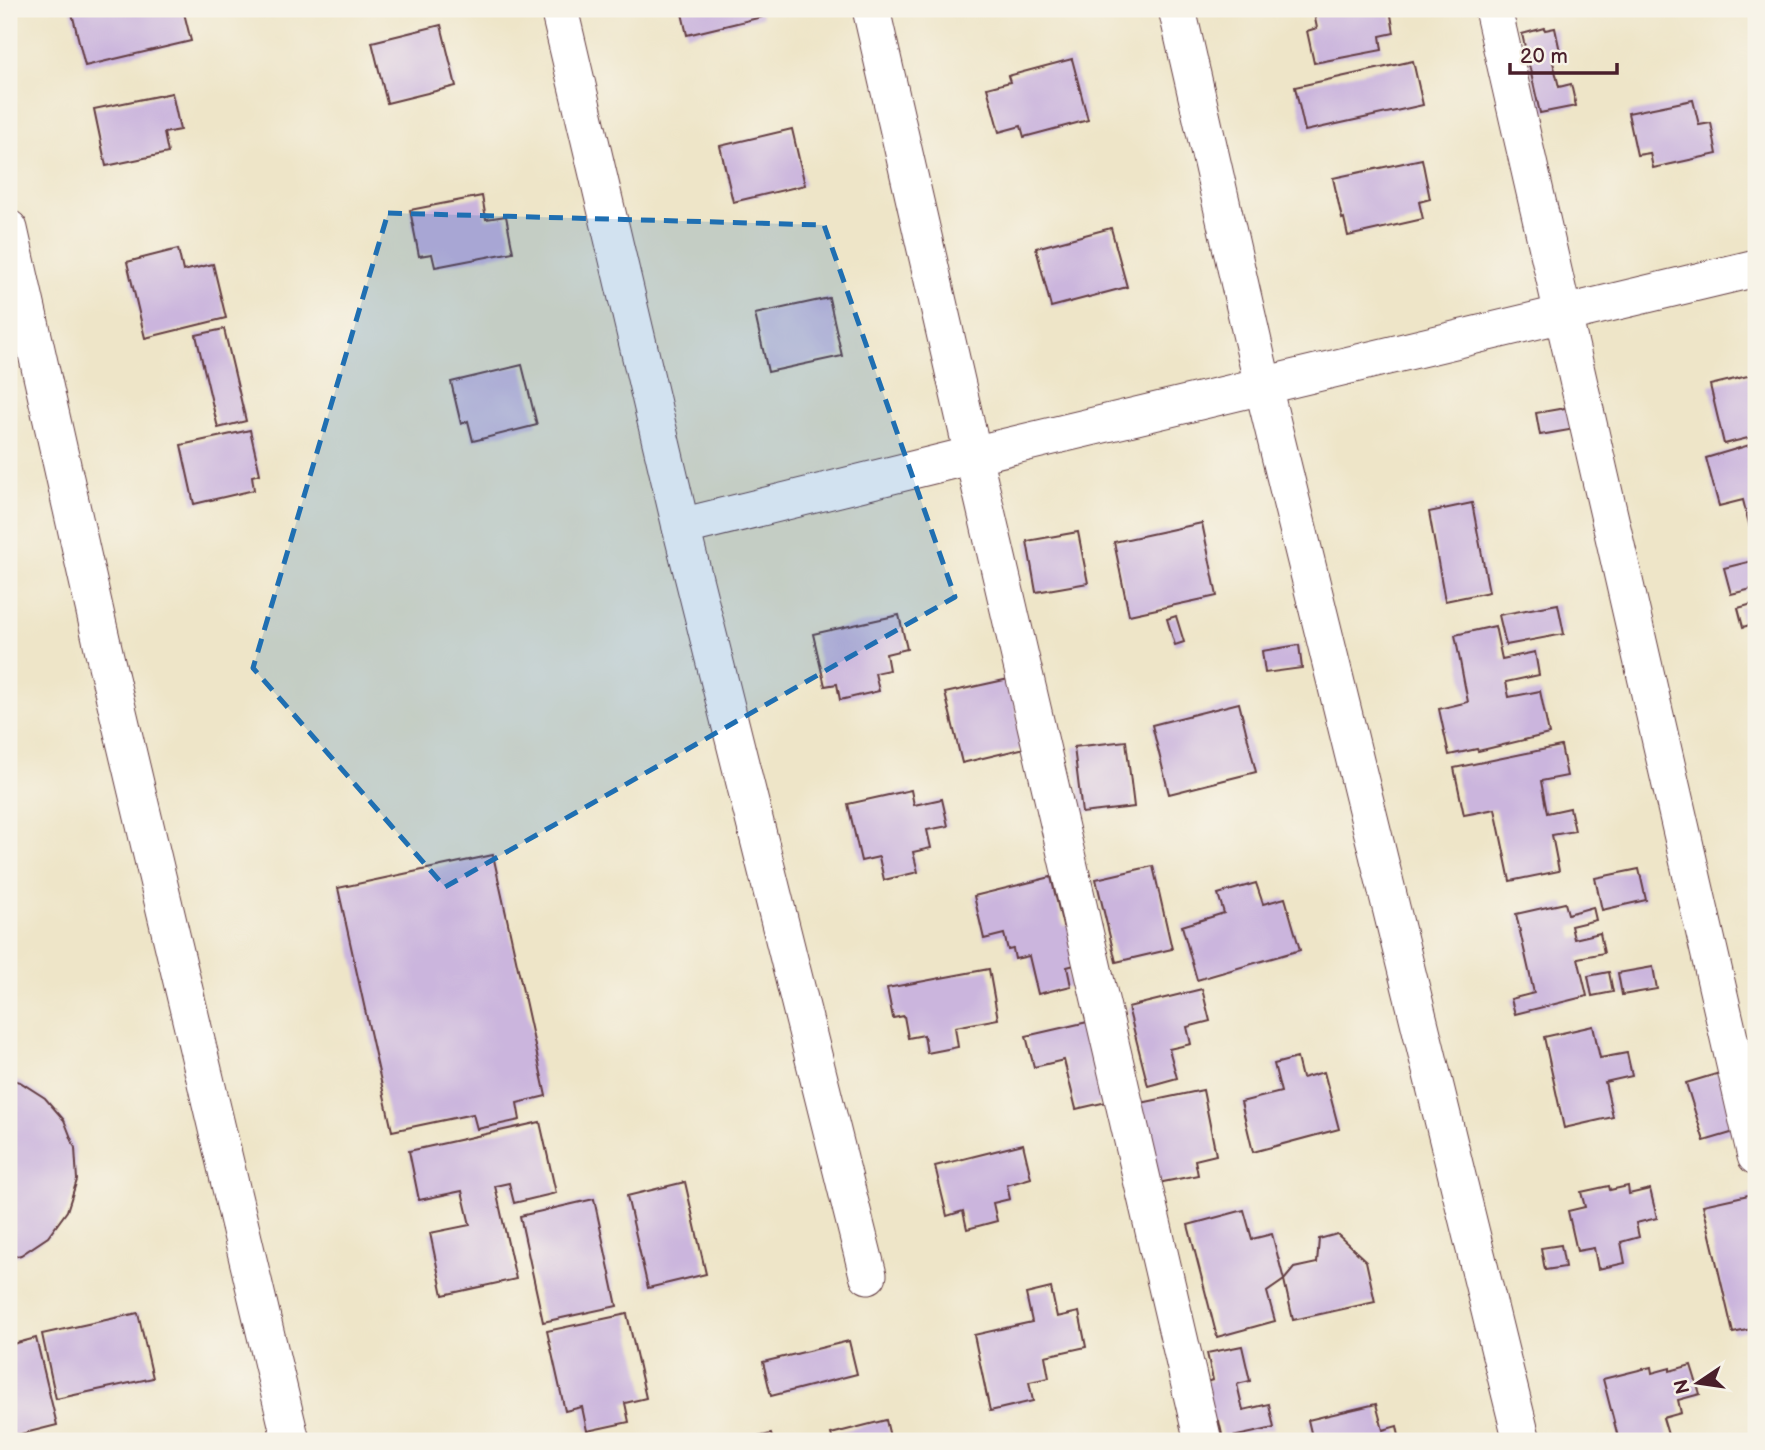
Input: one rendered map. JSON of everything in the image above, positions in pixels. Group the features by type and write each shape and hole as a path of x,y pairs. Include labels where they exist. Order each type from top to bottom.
{"street":[{"path":"559,9 681,527 869,1275"},
{"path":"871,9 1203,1441"},
{"path":"1177,9 1263,386 1522,1441"},
{"path":"1493,9 1756,1156"},
{"path":"9,229 106,661 291,1441"},
{"path":"681,527 973,454 1756,268"}],"highlighted area":[{"path":"388,213 824,225 955,597 445,887 253,668"}],"building":[{"path":"71,9 183,9 191,41 85,66"},
{"path":"681,9 760,9 762,17 687,35"},
{"path":"1313,9 1390,9 1394,33 1380,36 1382,50 1314,63 1307,31 1317,28"},
{"path":"441,25 456,86 387,103 372,42"},
{"path":"1555,28 1561,56 1552,58 1559,87 1571,84 1576,106 1540,113 1522,34"},
{"path":"1072,59 1088,120 1024,137 1021,126 999,132 987,88 1010,82 1008,76"},
{"path":"1413,61 1423,105 1305,131 1295,87"},
{"path":"172,93 180,130 164,133 168,153 106,166 94,109"},
{"path":"1693,100 1699,125 1711,123 1717,154 1653,168 1650,153 1637,155 1628,113"},
{"path":"792,129 805,185 733,202 720,146"},
{"path":"1422,159 1430,199 1419,202 1423,219 1348,236 1333,178"},
{"path":"482,196 486,219 506,216 513,252 435,267 432,254 419,256 410,210"},
{"path":"1111,228 1127,287 1051,307 1036,248"},
{"path":"178,249 183,271 213,264 226,318 145,338 127,262"},
{"path":"829,298 842,356 768,372 755,314"},
{"path":"224,329 246,421 218,428 196,335"},
{"path":"522,365 537,425 473,441 468,421 461,424 451,382"},
{"path":"1756,374 1756,436 1724,444 1710,385"},
{"path":"1571,407 1575,429 1540,435 1536,413"},
{"path":"250,430 260,474 252,476 254,490 194,504 181,445"},
{"path":"1756,443 1756,535 1752,536 1743,500 1719,506 1706,458"},
{"path":"1472,503 1489,592 1445,601 1429,512"},
{"path":"1202,523 1217,596 1129,615 1114,542"},
{"path":"1078,532 1088,583 1036,592 1027,541"},
{"path":"1756,560 1756,588 1731,594 1724,568"},
{"path":"1756,603 1756,623 1743,627 1738,608"},
{"path":"1558,604 1564,634 1506,645 1499,615"},
{"path":"899,615 907,649 886,654 889,670 875,673 879,691 840,700 837,684 825,686 813,634"},
{"path":"1176,616 1184,642 1175,645 1167,619"},
{"path":"1495,626 1502,659 1535,652 1539,675 1506,682 1509,697 1540,691 1549,734 1449,755 1439,709 1468,702 1455,635"},
{"path":"1299,645 1302,668 1265,673 1262,651"},
{"path":"1009,679 1025,748 962,763 945,693"},
{"path":"1239,703 1256,772 1169,794 1152,725"},
{"path":"1126,741 1134,807 1082,813 1074,747"},
{"path":"1561,746 1567,776 1541,781 1547,813 1570,808 1575,831 1552,835 1559,871 1510,881 1495,809 1464,815 1454,768"},
{"path":"911,790 914,805 942,799 948,826 927,830 931,848 913,852 918,872 884,880 879,857 861,861 848,804"},
{"path":"493,855 546,1096 517,1103 520,1120 477,1129 473,1114 392,1131 338,888"},
{"path":"1153,866 1172,949 1116,962 1096,879"},
{"path":"1639,869 1646,900 1602,910 1595,878"},
{"path":"1051,877 1063,926 1069,925 1078,964 1067,967 1071,986 1038,994 1029,956 1015,959 1013,949 1008,950 1004,934 984,939 974,896"},
{"path":"1256,883 1263,904 1285,898 1300,950 1197,980 1182,926 1224,913 1218,894"},
{"path":"1565,903 1568,914 1593,907 1596,920 1571,926 1574,939 1600,933 1604,953 1578,958 1587,996 1515,1014 1511,999 1534,993 1516,914"},
{"path":"1653,967 1657,989 1622,995 1618,973"},
{"path":"989,969 998,1019 955,1027 958,1047 927,1053 924,1035 908,1038 904,1016 893,1018 887,988"},
{"path":"1609,972 1613,992 1592,996 1588,976"},
{"path":"1202,989 1210,1021 1187,1027 1191,1044 1169,1049 1177,1078 1148,1086 1128,1007"},
{"path":"1092,1021 1111,1101 1076,1109 1064,1060 1034,1067 1026,1036"},
{"path":"1593,1026 1600,1058 1627,1053 1632,1076 1605,1082 1613,1117 1564,1128 1544,1037"},
{"path":"1297,1058 1302,1078 1324,1072 1339,1129 1253,1152 1241,1102 1281,1092 1274,1064"},
{"path":"1723,1072 1741,1130 1704,1141 1686,1083"},
{"path":"9,1079 20,1082 45,1098 64,1120 75,1148 77,1180 67,1211 48,1237 21,1255 9,1258"},
{"path":"1203,1090 1216,1155 1195,1160 1198,1175 1158,1183 1141,1103"},
{"path":"540,1122 556,1193 514,1203 509,1183 495,1186 516,1279 443,1295 430,1233 470,1225 462,1191 419,1200 409,1151"},
{"path":"1023,1144 1031,1178 1007,1185 1010,1199 993,1203 997,1221 967,1229 963,1211 947,1216 935,1166"},
{"path":"685,1182 706,1274 648,1288 627,1196"},
{"path":"1609,1186 1610,1190 1628,1186 1629,1194 1650,1189 1657,1218 1636,1223 1639,1237 1621,1242 1625,1263 1598,1269 1594,1248 1577,1251 1568,1211 1585,1207 1581,1192"},
{"path":"1753,1194 1756,1210 1756,1328 1733,1333 1703,1205"},
{"path":"594,1199 617,1306 543,1322 520,1216"},
{"path":"1244,1210 1252,1239 1272,1234 1284,1280 1267,1292 1275,1321 1217,1337 1188,1225"},
{"path":"1337,1234 1366,1261 1375,1302 1293,1320 1284,1280 1294,1268 1317,1263 1319,1239"},
{"path":"1561,1245 1565,1267 1545,1270 1541,1248"},
{"path":"1051,1288 1057,1317 1079,1312 1086,1347 1045,1356 1049,1378 1029,1382 1033,1401 990,1411 974,1335 1032,1322 1026,1294"},
{"path":"138,1313 153,1378 56,1399 42,1334"},
{"path":"627,1314 646,1398 625,1403 629,1422 587,1431 582,1407 565,1411 547,1331"},
{"path":"36,1338 57,1425 9,1437 9,1345"},
{"path":"849,1341 857,1374 771,1396 763,1362"},
{"path":"1242,1346 1250,1381 1237,1384 1243,1410 1269,1404 1274,1428 1223,1439 1219,1421 1207,1423 1198,1384 1213,1380 1207,1353"},
{"path":"1691,1365 1700,1394 1678,1400 1681,1413 1663,1418 1669,1438 1655,1441 1619,1441 1603,1379 1651,1367 1652,1373"},
{"path":"1376,1404 1383,1430 1397,1426 1400,1441 1313,1441 1308,1420"},
{"path":"886,1420 891,1441 833,1441 831,1434"},
{"path":"771,1434 773,1441 744,1441 744,1440"}]}
